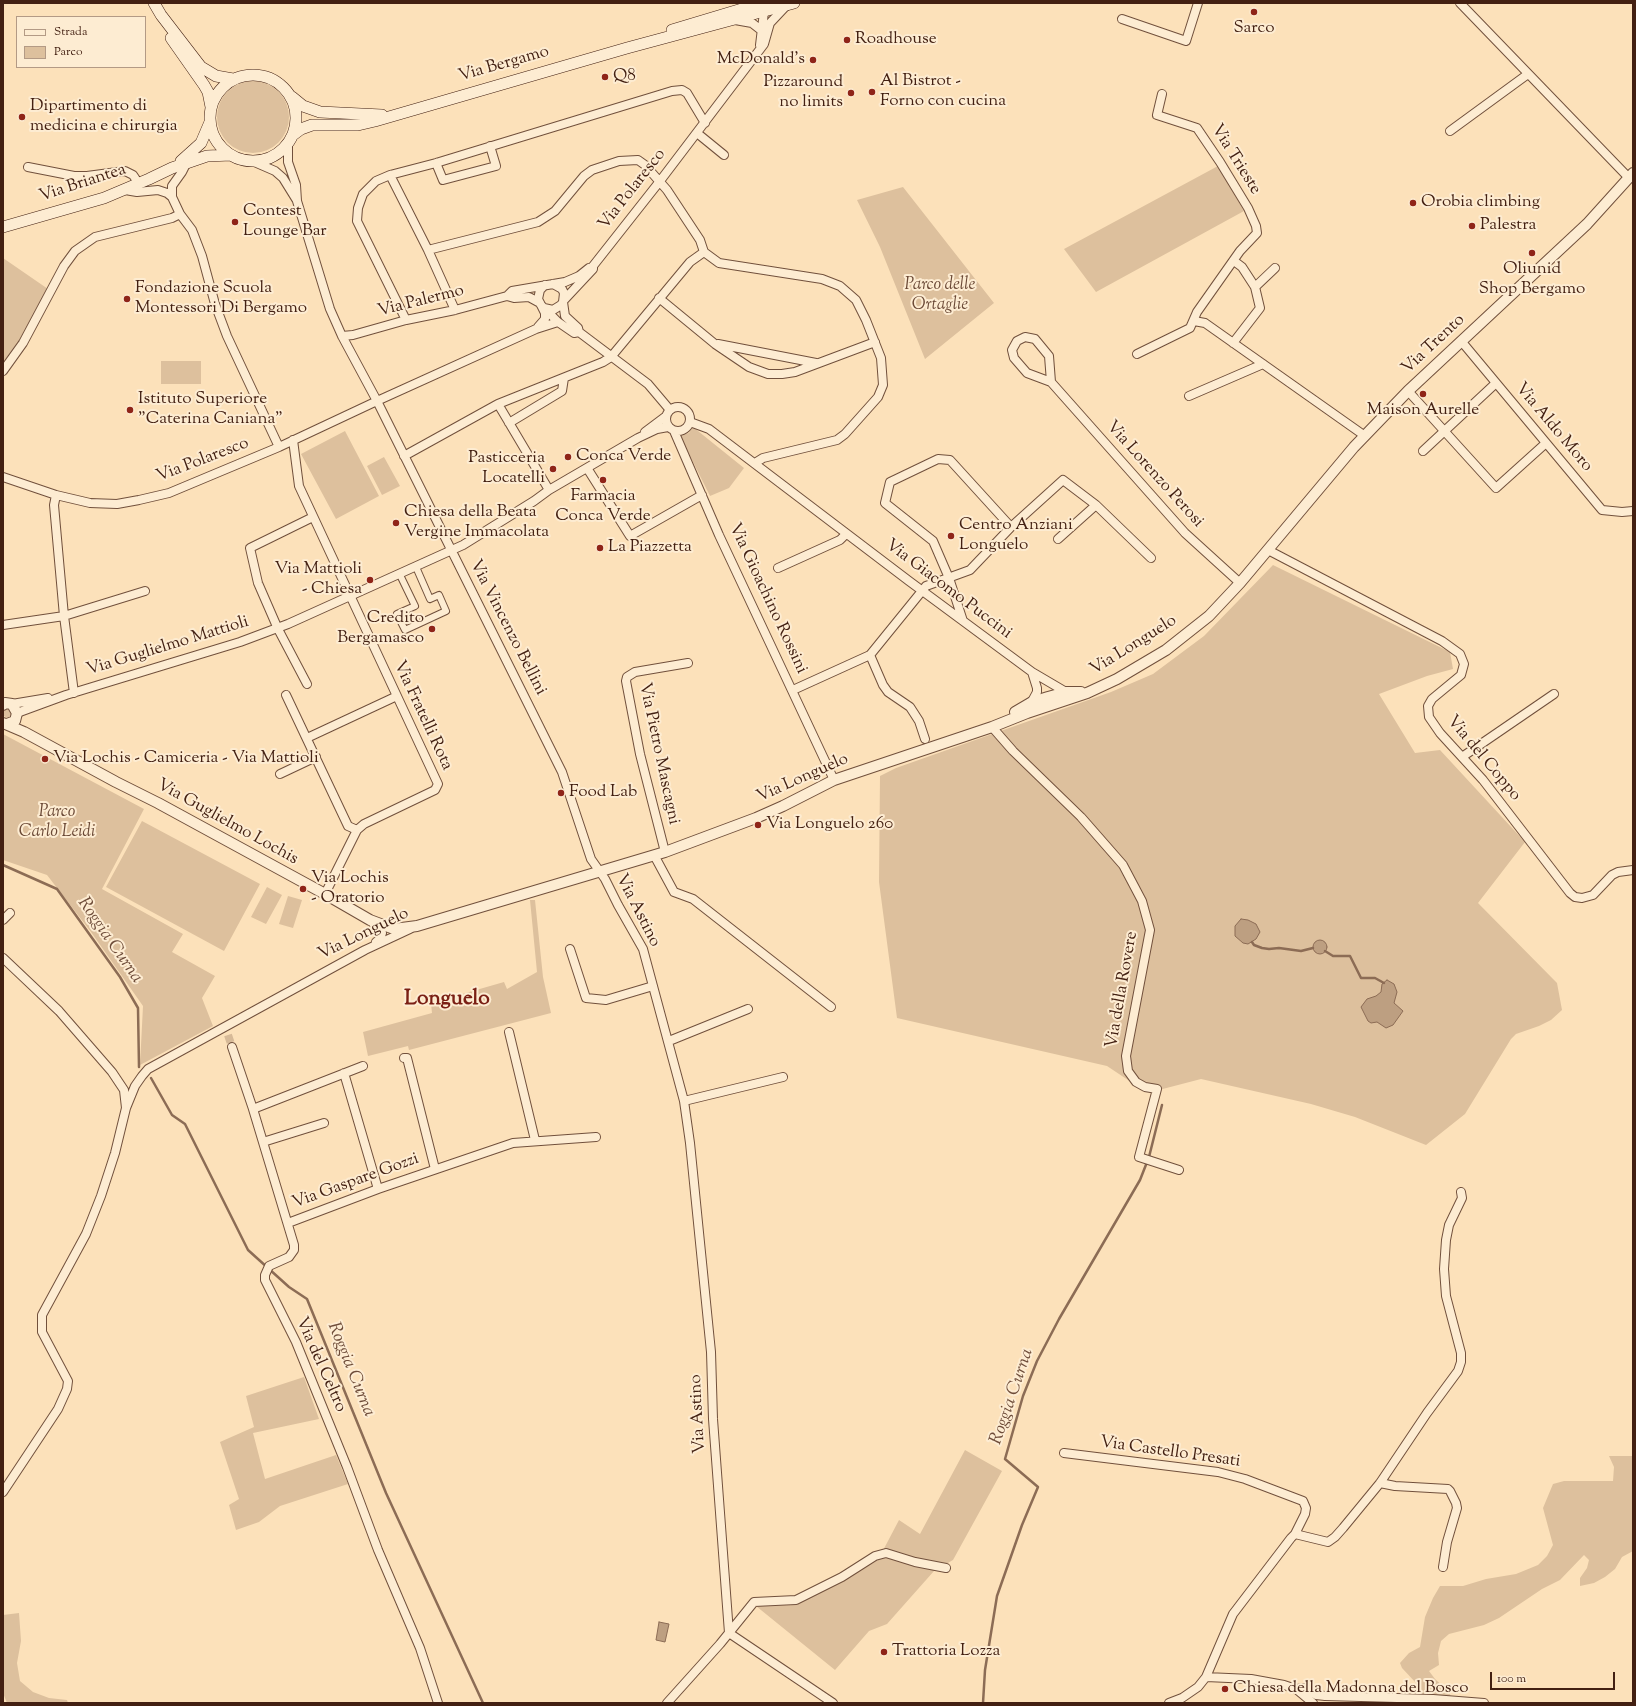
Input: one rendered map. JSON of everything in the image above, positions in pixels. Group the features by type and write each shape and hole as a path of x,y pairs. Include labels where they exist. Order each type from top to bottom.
{"main road":[{"name":"Via Bergamo","path":"627,48 683,26 763,7 790,4"},
{"name":"Via Bergamo","path":"291,140 301,129 312,125 358,125 627,48 734,20 763,7"},
{"path":"158,10 201,67 216,76 234,79"},
{"path":"158,10 171,39 208,92 211,107 210,122 212,133 217,143 231,155 241,160 252,162 262,161 274,156 291,140 297,119 296,108 292,97 278,82 263,75 247,75 234,79 218,93 211,107"},
{"name":"Via Bergamo","path":"292,97 303,106 320,112 391,116"},
{"path":"172,168 197,148 204,137 210,122"},
{"path":"172,168 213,154 231,155"},
{"name":"Via Briantea","path":"3,227 86,204 125,190 172,168"}],"street":[{"path":"758,51 763,7 766,8 774,3"},
{"path":"1122,19 1186,41 1198,3"},
{"path":"1460,3 1528,74 1631,176"},
{"name":"Via Polaresco","path":"542,305 553,310 561,306 593,269 593,266 705,123 764,44 770,23 790,4"},
{"path":"734,20 752,23 761,30"},
{"path":"1450,131 1528,74"},
{"path":"406,320 358,221 358,208 363,194 376,181 390,174 436,162 672,91 682,90 687,93 705,123"},
{"name":"Via Trieste","path":"1137,354 1190,328 1194,321 1196,312 1240,252 1256,236 1257,233 1256,226 1220,162 1198,128 1157,115 1162,94"},
{"path":"697,133 724,155"},
{"name":"Via Vincenzo Bellini","path":"291,140 288,162 296,185 297,201 330,309 342,336 377,401 562,772 591,859 600,872"},
{"path":"436,162 443,180 496,166 490,146"},
{"path":"428,250 538,222 555,211 584,176 592,170 608,164 638,160 645,165 660,181 700,240 704,252 719,263 822,280 840,286 856,300 866,320 881,358 883,385 878,397 845,434 837,440 763,458 754,463"},
{"path":"187,162 172,186 172,197 180,214 192,230 202,256 215,304 227,336 279,447"},
{"name":"Via Vincenzo Bellini","path":"252,162 275,171 283,178 297,201"},
{"path":"28,167 74,176 89,176 125,171 133,175 138,184"},
{"path":"390,174 428,250 455,310"},
{"name":"Via Trento","path":"1268,550 1365,436 1408,391 1587,224 1631,176"},
{"path":"125,190 137,192 158,190 167,193 172,197"},
{"path":"3,371 23,343 64,266 75,251 95,237 172,218 180,214"},
{"path":"404,456 498,404 564,378 611,357 690,262 704,252"},
{"path":"1233,343 1260,308 1255,287 1242,267 1234,261"},
{"name":"Via Polaresco","path":"548,284 572,279 579,276 590,266 593,266"},
{"path":"1255,287 1275,268"},
{"path":"536,329 545,319 545,313 538,294 540,290 548,284 562,289 564,293 565,316 578,328 579,332 648,384 668,413"},
{"name":"Via Palermo","path":"508,296 512,291 548,284"},
{"name":"Via Palermo","path":"342,336 353,335 406,320 455,310 508,296 514,298 529,297 542,305"},
{"path":"659,298 715,344 749,368 768,374 788,373 818,364 875,342"},
{"path":"542,305 558,322 574,333 579,332"},
{"path":"1194,321 1205,323 1365,436"},
{"name":"Via Polaresco","path":"3,477 56,495 90,503 117,504 169,493 279,447 536,329 558,322"},
{"name":"Via Lorenzo Perosi","path":"1051,382 1048,356 1035,339 1025,337 1017,341 1012,350 1014,358 1027,374 1051,382 1185,533 1240,583"},
{"name":"Via Aldo Moro","path":"1462,342 1602,510 1622,512 1633,511"},
{"path":"715,344 818,364"},
{"path":"1189,396 1263,364"},
{"path":"509,423 562,391 564,378"},
{"path":"1422,451 1496,382"},
{"path":"1408,391 1496,488 1546,443"},
{"path":"498,404 550,490"},
{"path":"678,407 685,409 689,415 690,422 684,430 671,429 665,421 668,413 678,407"},
{"name":"Via Guglielmo Mattioli","path":"638,438 668,413"},
{"name":"Via Giacomo Puccini","path":"690,422 709,429 846,534 1032,672 1066,692 1087,693"},
{"name":"Via Guglielmo Mattioli","path":"5,723 12,723 17,716 70,694 278,629 451,551 638,438 657,429 671,429"},
{"name":"Via Gioachino Rossini","path":"671,429 834,780"},
{"name":"Via Fratelli Rota","path":"293,440 299,486 438,786 435,790 364,824 357,830"},
{"path":"963,621 949,578 933,541 885,503 890,482 938,459 950,460 1011,527"},
{"path":"587,468 630,536 702,495"},
{"path":"793,690 870,655 926,586 970,570 1011,527 1063,480 1096,505 1151,558"},
{"path":"56,495 54,505 70,694"},
{"path":"1058,539 1096,505"},
{"name":"Via Guglielmo Mattioli","path":"278,629 258,583 250,548 313,517"},
{"path":"778,568 840,540 846,534"},
{"name":"Via Longuelo","path":"126,1108 135,1086 148,1069 227,1031 365,950 417,926 665,852 756,818 834,780 992,727 1087,693 1117,679 1166,650 1209,616 1268,550"},
{"name":"Via del Coppo","path":"1268,550 1442,641 1460,654 1464,664 1461,675 1432,699 1427,712 1430,720 1488,786 1572,895 1582,898 1593,895 1612,875 1618,872 1633,870"},
{"path":"400,575 414,606 397,614 405,630 446,611 439,595 430,599 416,567"},
{"path":"3,625 64,616 145,591"},
{"path":"278,629 307,684"},
{"path":"870,655 883,685 888,692 910,708 919,721 925,739"},
{"name":"Via Pietro Mascagni","path":"665,852 640,754 626,681 627,677 638,671 688,663"},
{"path":"1011,719 1027,709 1032,702 1037,688 1032,672"},
{"name":"Via Longuelo","path":"966,736 1032,702 1066,692"},
{"name":"Via Guglielmo Mattioli","path":"17,716 8,704 70,694"},
{"path":"286,694 308,738 348,826 357,830 325,894"},
{"path":"1462,757 1554,694"},
{"path":"308,738 397,696"},
{"path":"17,716 24,732"},
{"name":"Via Guglielmo Lochis","path":"5,723 325,894 370,920 394,929 417,926"},
{"name":"Via della Rovere","path":"992,727 1013,751 1081,817 1123,865 1142,901 1150,930 1126,1056 1128,1071 1136,1082 1145,1087 1157,1089 1139,1156 1179,1170"},
{"path":"280,774 316,757"},
{"path":"654,855 674,892 693,899 831,1008"},
{"name":"Via Astino","path":"600,872 643,949 684,1101 700,1237 711,1352 714,1427 729,1633"},
{"path":"3,920 10,913"},
{"path":"365,950 382,937 381,929 370,920"},
{"path":"570,949 586,998 606,1000 653,986"},
{"path":"3,958 59,1011 112,1072 124,1090 126,1108 115,1153 101,1196 86,1234 42,1315 42,1332 68,1381 67,1389 58,1409 3,1492"},
{"path":"669,1041 748,1009"},
{"path":"509,1032 535,1140"},
{"name":"Via del Celtro","path":"232,1047 264,1142 293,1240 294,1250 289,1257 269,1266 265,1275 267,1287 296,1342 347,1467 378,1550 420,1648 438,1703"},
{"name":"Via Gaspare Gozzi","path":"406,1058 435,1169"},
{"path":"253,1109 363,1066"},
{"path":"344,1073 378,1188"},
{"path":"684,1101 783,1077"},
{"path":"264,1142 324,1123"},
{"name":"Via Gaspare Gozzi","path":"288,1223 378,1188 513,1143 535,1140 596,1137"},
{"path":"1295,1534 1328,1542 1335,1538 1380,1483 1427,1413 1458,1371 1461,1362 1461,1353 1446,1296 1444,1269 1447,1235 1462,1198 1461,1192"},
{"name":"Via Castello Presati","path":"1064,1453 1218,1472 1245,1479 1304,1501 1306,1508 1305,1514 1295,1534 1233,1614 1206,1677"},
{"path":"1380,1483 1395,1486 1448,1489 1450,1491 1457,1508 1447,1542 1442,1567"},
{"path":"667,1703 729,1633 754,1602 796,1600 842,1577 875,1556 886,1553 915,1562 946,1568"},
{"path":"729,1633 833,1703"},
{"path":"1169,1703 1182,1698 1198,1687 1206,1677 1251,1679 1284,1685 1296,1689 1313,1703"},
{"path":"1296,1689 1306,1688 1316,1695 1325,1696 1433,1699 1484,1703"}],"green space":[{"path":"246,81 260,81 267,83 279,91 287,103 289,117 287,131 279,143 267,151 260,153 246,153 239,151 227,143 219,131 217,124 217,110 219,103 227,91 239,83"},
{"path":"1218,166 1244,211 1096,292 1064,249"},
{"name":"Parco delle Ortaglie","path":"903,187 994,303 925,359 880,247 857,200"},
{"path":"3,258 48,289 21,338 3,364"},
{"path":"161,361 201,361 201,384 161,384"},
{"path":"693,427 744,468 729,488 710,496 680,436 689,433"},
{"path":"345,431 379,496 336,519 301,454"},
{"path":"384,457 400,486 382,495 367,466"},
{"path":"1273,565 1450,652 1453,669 1427,676 1379,694 1415,753 1440,750 1525,842 1478,903 1557,983 1562,1010 1551,1020 1516,1034 1511,1039 1465,1114 1426,1145 1355,1117 1311,1104 1201,1079 1155,1091 1137,1086 1107,1066 897,1018 879,882 880,776 896,768 1111,692 1153,674 1204,636"},
{"path":"11,707 12,715 7,718 4,716 3,708"},
{"name":"Parco Carlo Leidi","path":"3,734 144,809 102,889 183,934 172,952 215,976 202,998 213,1026 140,1065 143,1006 91,932 47,875 3,860"},
{"path":"142,821 260,884 224,951 106,887"},
{"path":"267,887 282,895 266,924 251,917"},
{"path":"288,896 302,900 293,928 279,924"},
{"path":"530,900 535,900 543,977 551,1013 409,1050 408,1046 368,1056 363,1032 432,1013 431,1003 504,982 507,989 537,972"},
{"path":"304,1377 319,1419 253,1433 265,1479 336,1455 348,1484 280,1506 259,1522 236,1530 229,1505 239,1499 220,1442 254,1427 246,1396"},
{"path":"965,1450 1002,1471 953,1560 934,1571 887,1624 869,1631 835,1670 756,1606 793,1605 840,1583 878,1560 899,1520 920,1534"},
{"path":"1609,1456 1633,1456 1633,1551 1622,1557 1615,1569 1605,1577 1594,1583 1580,1586 1580,1578 1587,1568 1589,1560 1584,1555 1560,1580 1542,1589 1499,1618 1484,1625 1449,1634 1441,1641 1438,1653 1439,1665 1429,1671 1446,1689 1456,1703 1414,1703 1416,1683 1402,1668 1400,1663 1409,1653 1420,1647 1425,1617 1440,1586 1463,1586 1486,1579 1516,1574 1538,1565 1547,1556 1553,1545 1543,1508 1553,1484 1564,1481 1613,1481 1614,1467"},
{"path":"19,1613 21,1641 17,1663 20,1681 33,1692 49,1698 67,1700 68,1703 7,1703 3,1693 3,1615"}],"shaded area":[{"path":"1241,919 1248,920 1256,924 1260,932 1256,939 1248,944 1243,943 1235,936 1235,926"},
{"path":"1320,940 1325,942 1327,947 1325,952 1320,954 1315,952 1313,947 1315,942"},
{"path":"1387,980 1394,984 1397,992 1394,1003 1403,1011 1393,1025 1386,1028 1377,1022 1371,1023 1368,1021 1361,1007 1367,999 1376,996 1381,992 1382,984"},
{"path":"659,1622 669,1624 665,1642 656,1640"}],"waterway":[{"name":"Roggia Curna","path":"3,865 57,889 120,977 138,1008 139,1067"},
{"path":"1252,942 1254,945 1269,949 1279,948 1301,951 1313,948"},
{"path":"1325,951 1333,956 1350,956 1361,978 1375,978 1384,983"},
{"name":"Roggia Curna","path":"151,1078 172,1115 185,1124 248,1250 289,1287 307,1299 386,1493 483,1703"},
{"name":"Roggia Curna","path":"983,1703 985,1670 997,1596 1022,1525 1038,1487 1005,1459 1023,1396 1037,1361 1059,1319 1140,1180 1149,1157 1162,1105"}],"tunnel":[{"path":"228,1035 232,1047"}],"place":[{"name":"Sarco","path":"1254,12"},
{"name":"Roadhouse","path":"847,40"},
{"name":"McDonald's","path":"813,60"},
{"name":"Q8","path":"605,77"},
{"name":"Al Bistrot - Forno con cucina","path":"872,92"},
{"name":"Pizzaround no limits","path":"851,93"},
{"name":"Dipartimento di medicina e chirurgia","path":"22,117"},
{"name":"Orobia climbing","path":"1413,203"},
{"name":"Contest Lounge Bar","path":"235,222"},
{"name":"Palestra","path":"1472,226"},
{"name":"Oliunid Shop Bergamo","path":"1532,253"},
{"name":"Fondazione Scuola Montessori Di Bergamo","path":"127,299"},
{"name":"Maison Aurelle","path":"1423,394"},
{"name":"Istituto Superiore \"Caterina Caniana\"","path":"130,410"},
{"name":"Conca Verde","path":"568,457"},
{"name":"Pasticceria Locatelli","path":"553,469"},
{"name":"Farmacia Conca Verde","path":"603,480"},
{"name":"Chiesa della Beata Vergine Immacolata","path":"396,523"},
{"name":"Centro Anziani Longuelo","path":"951,536"},
{"name":"La Piazzetta","path":"600,548"},
{"name":"Via Mattioli - Chiesa","path":"370,580"},
{"name":"Credito Bergamasco","path":"432,629"},
{"name":"Via Lochis - Camiceria - Via Mattioli","path":"45,759"},
{"name":"Food Lab","path":"561,793"},
{"name":"Via Longuelo 260","path":"758,825"},
{"name":"Via Lochis - Oratorio","path":"303,889"},
{"name":"Trattoria Lozza","path":"884,1652"},
{"name":"Chiesa della Madonna del Bosco","path":"1225,1689"}],"district":[{"name":"Longuelo","path":"447,1000"}]}
